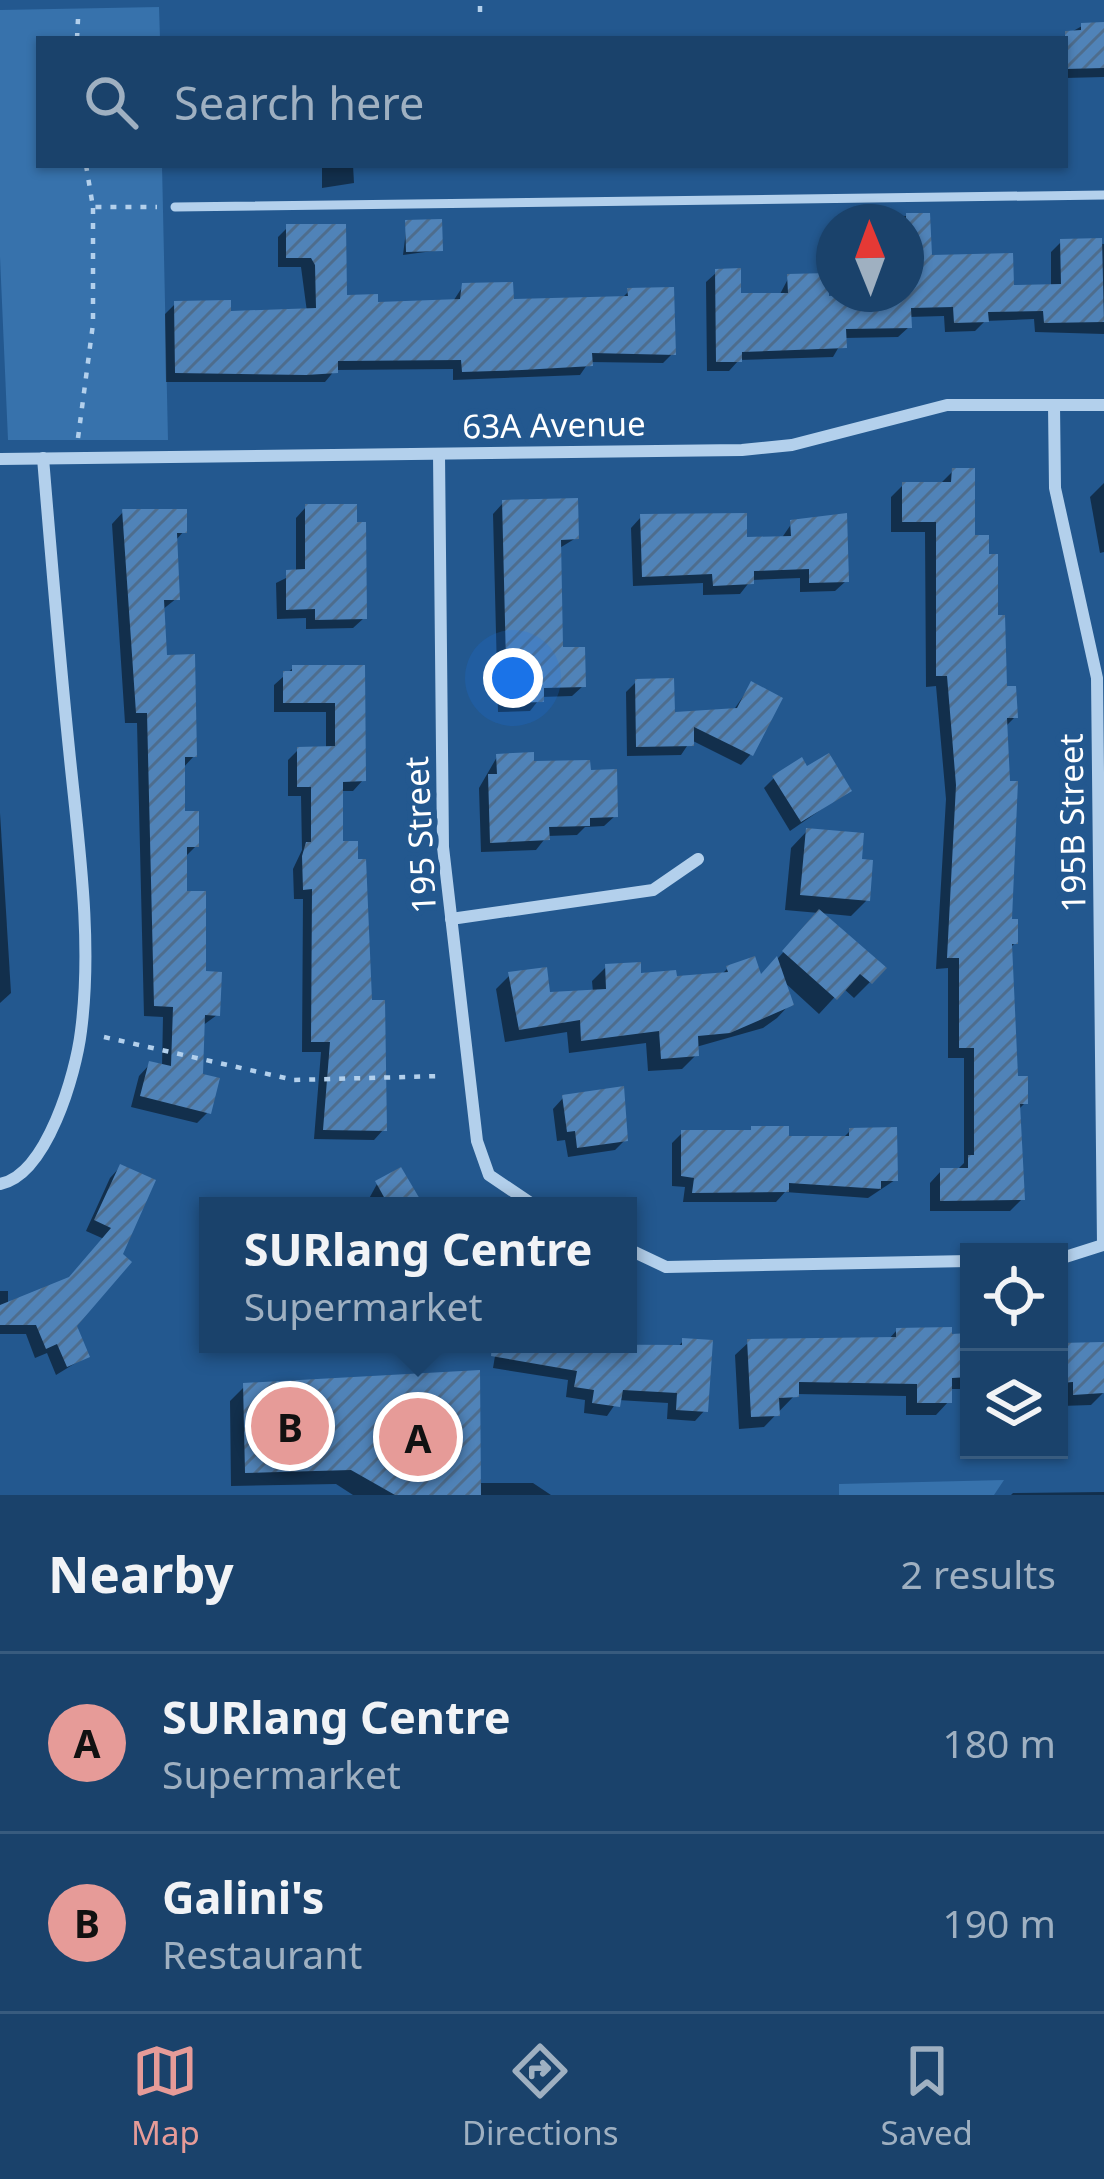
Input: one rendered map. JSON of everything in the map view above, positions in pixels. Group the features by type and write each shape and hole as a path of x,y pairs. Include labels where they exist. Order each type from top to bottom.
{"street":[{"name":"63A Avenue","path":"0,459 758,448 792,446 947,405 1104,405"},
{"name":"195B Street","path":"1054,405 1055,488 1097,678 1103,1245"},
{"name":"195 Street","path":"439,454 443,848 477,1141 490,1175 517,1197"},
{"path":"0,1184 14,1181 41,1153 77,1055 84,986 75,807 44,458"},
{"path":"451,919 653,890 698,859"},
{"path":"1068,1256 1103,1245"},
{"path":"637,1254 666,1267 960,1261"}],"lane":[{"path":"175,207 1104,195"}],"path":[{"path":"480,0 480,12"},
{"path":"77,36 78,19"},
{"path":"78,438 93,324 93,207 86,168"},
{"path":"93,207 175,207"},
{"path":"104,1037 294,1079 442,1076"}],"shaded area":[{"path":"159,7 160,36 36,36 36,168 162,168 168,440 8,440 0,257 0,10"},
{"path":"1004,1480 994,1495 839,1495 839,1484"}],"building":[{"path":"1104,22 1104,68 1068,69 1065,31 1081,30 1081,23"},
{"path":"924,213 930,213 932,255 1013,253 1014,285 1061,284 1060,239 1102,238 1104,322 1044,323 1043,311 988,312 989,322 954,323 953,307 924,308"},
{"path":"442,219 443,251 406,252 405,220"},
{"path":"286,224 346,224 347,295 378,294 378,302 460,299 462,283 513,282 514,299 628,296 627,288 674,287 676,355 592,353 593,366 522,370 462,372 461,360 338,361 338,373 175,373 174,301 231,300 231,311 316,308 315,265 311,258 286,258"},
{"path":"741,268 741,293 788,293 787,274 816,273 816,312 911,312 912,328 846,329 847,348 742,352 742,362 716,362 715,269"},
{"path":"952,468 975,468 975,535 989,535 989,554 998,554 998,615 1005,615 1007,686 1016,686 1018,718 1007,718 1010,781 1018,781 1012,919 1018,919 1018,944 1012,944 1018,1076 1028,1076 1028,1104 1020,1104 1025,1200 940,1201 940,1168 968,1168 968,1155 974,1155 974,1048 959,1048 959,958 947,958 956,785 947,676 936,676 936,522 902,522 902,482 951,482"},
{"path":"578,498 579,539 561,540 563,647 585,647 586,687 544,688 544,702 507,703 502,500"},
{"path":"305,504 357,504 357,522 366,522 367,619 315,620 315,609 286,610 286,570 305,569"},
{"path":"122,509 187,509 187,533 177,533 180,600 164,600 167,655 195,654 197,757 185,757 185,811 199,811 199,847 187,847 187,891 206,891 206,971 222,972 220,1016 205,1015 203,1074 220,1078 211,1114 140,1096 149,1061 171,1066 173,1007 154,1006 147,713 136,713"},
{"path":"747,513 747,537 791,536 790,520 847,513 849,582 809,583 809,569 754,571 754,584 713,586 712,574 642,577 640,514"},
{"path":"292,665 365,665 366,781 343,782 343,841 358,841 358,859 366,859 372,1000 385,1000 387,1131 323,1130 330,1042 311,1042 312,889 303,890 302,856 306,842 311,842 311,787 297,787 297,747 335,746 335,703 283,703 283,671 292,671"},
{"path":"674,678 675,712 737,708 751,681 783,698 753,756 694,727 694,746 636,747 635,679"},
{"path":"534,752 534,761 590,760 591,770 617,769 618,817 590,818 590,826 549,827 550,840 490,843 488,774 497,774 496,754"},
{"path":"829,753 852,791 801,822 772,776 802,757 807,766"},
{"path":"806,828 864,833 862,859 873,860 870,901 800,895"},
{"path":"819,909 887,968 872,984 860,974 837,1000 782,951"},
{"path":"755,956 761,974 777,956 794,1005 730,1033 698,1036 699,1056 661,1059 659,1031 581,1041 580,1020 519,1030 508,972 547,967 550,992 606,989 605,964 641,962 641,973 676,970 677,976 728,972 726,966"},
{"path":"624,1086 628,1141 577,1148 575,1131 567,1132 562,1095"},
{"path":"751,1126 789,1126 789,1136 849,1136 849,1128 897,1127 898,1181 881,1181 881,1189 789,1183 789,1192 692,1193 694,1178 681,1176 681,1130 751,1130"},
{"path":"120,1164 156,1180 123,1254 132,1262 77,1326 90,1357 67,1367 57,1344 46,1349 36,1325 0,1325 0,1305 69,1277 111,1228 94,1220"},
{"path":"401,1167 419,1197 384,1197 375,1181"},
{"path":"952,1327 952,1334 960,1334 960,1378 952,1378 952,1403 917,1403 917,1384 799,1382 799,1397 779,1398 780,1416 751,1417 747,1339 896,1337 896,1328"},
{"path":"682,1338 713,1340 708,1412 676,1410 677,1393 623,1390 620,1407 592,1403 594,1390 574,1387 577,1371 491,1356 637,1353 637,1345 682,1345"},
{"path":"1104,1342 1104,1393 1073,1395 1073,1382 1068,1382 1068,1343"},
{"path":"480,1370 481,1495 395,1495 351,1470 245,1473 243,1383"}],"place":[{"name":"Galini's","path":"290,1426"},
{"name":"SURlang Centre","path":"418,1437"}]}
